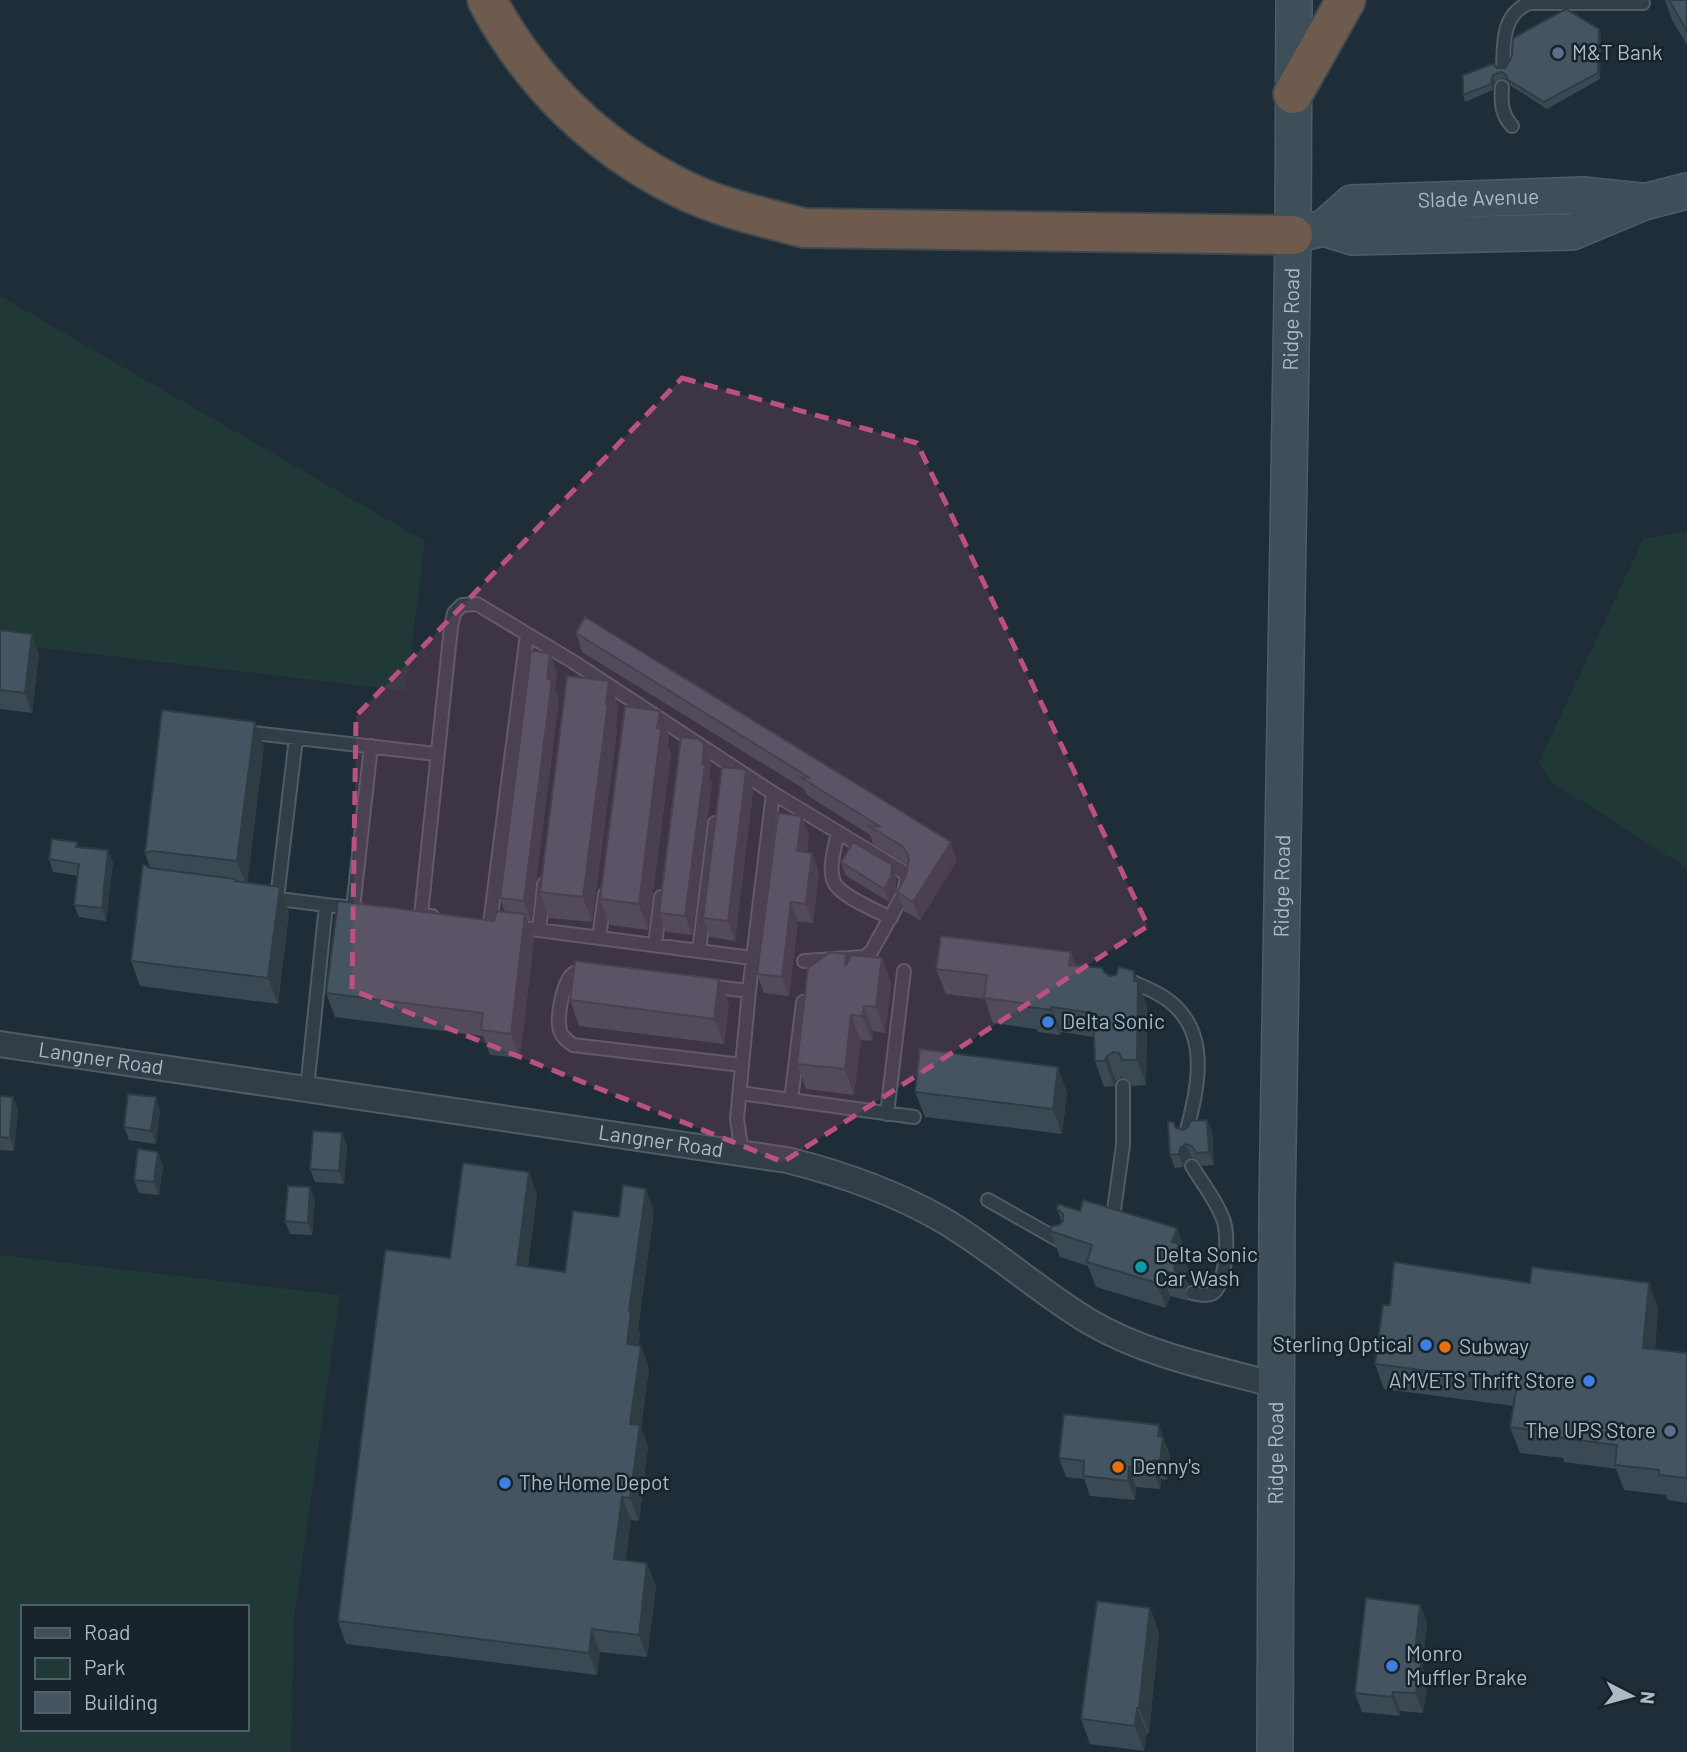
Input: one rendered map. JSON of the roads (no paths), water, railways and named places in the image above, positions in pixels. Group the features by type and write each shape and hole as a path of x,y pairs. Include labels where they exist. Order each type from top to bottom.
{"highway":[{"path":"487,0 505,33 539,80 570,113 619,151 682,189 733,209 804,228 1309,232"},
{"path":"1293,94 1346,0"}],"street":[{"name":"Ridge Road","path":"1275,1752 1276,1385 1285,689 1309,232 1293,94 1293,6"},
{"name":"Slade Avenue","path":"1309,232 1352,203 1583,195 1644,201 1687,191"},
{"name":"Langner Road","path":"0,1044 787,1160 812,1166 894,1197 940,1219 1090,1322 1130,1342 1276,1385"}],"lane":[{"path":"1503,67 1504,42 1509,19 1521,6 1529,3 1643,3"},
{"path":"1502,87 1502,110 1512,125"},
{"path":"421,915 451,627 454,613 462,605 477,604 527,634 571,668 682,740 723,760 902,871 907,877 904,893 872,952 863,957 804,961"},
{"path":"490,924 527,634"},
{"path":"230,730 436,754"},
{"path":"296,737 271,898 326,905 359,908 370,746"},
{"path":"722,774 723,760"},
{"path":"741,1154 737,1119 752,958 774,793"},
{"path":"699,951 716,815"},
{"path":"838,832 833,858 834,883 843,892 891,918"},
{"path":"538,930 545,876"},
{"path":"655,945 663,879"},
{"path":"600,938 606,885"},
{"path":"307,1089 326,905"},
{"path":"407,913 448,918"},
{"path":"476,922 752,958"},
{"path":"887,1114 904,971"},
{"path":"601,974 573,973 565,984 559,1024 561,1034 573,1045 742,1065"},
{"path":"1120,993 1120,977 1158,993 1177,1007 1188,1021 1196,1049 1198,1086 1186,1134"},
{"path":"695,985 749,991"},
{"path":"791,1100 803,1002"},
{"path":"1114,1210 1123,1145 1123,1086"},
{"path":"740,1093 914,1118"},
{"path":"1192,1166 1224,1219 1226,1244 1224,1268 1217,1289 1209,1295 1192,1293"},
{"path":"988,1200 1064,1243"}],"place":[{"name":"M&T Bank","path":"1558,53"},
{"name":"Delta Sonic","path":"1048,1022"},
{"name":"Delta Sonic Car Wash","path":"1141,1267"},
{"name":"Sterling Optical","path":"1426,1345"},
{"name":"Subway","path":"1445,1347"},
{"name":"AMVETS Thrift Store","path":"1589,1381"},
{"name":"The UPS Store","path":"1670,1431"},
{"name":"Denny's","path":"1118,1467"},
{"name":"The Home Depot","path":"505,1483"},
{"name":"Monro Muffler Brake","path":"1392,1666"}]}
